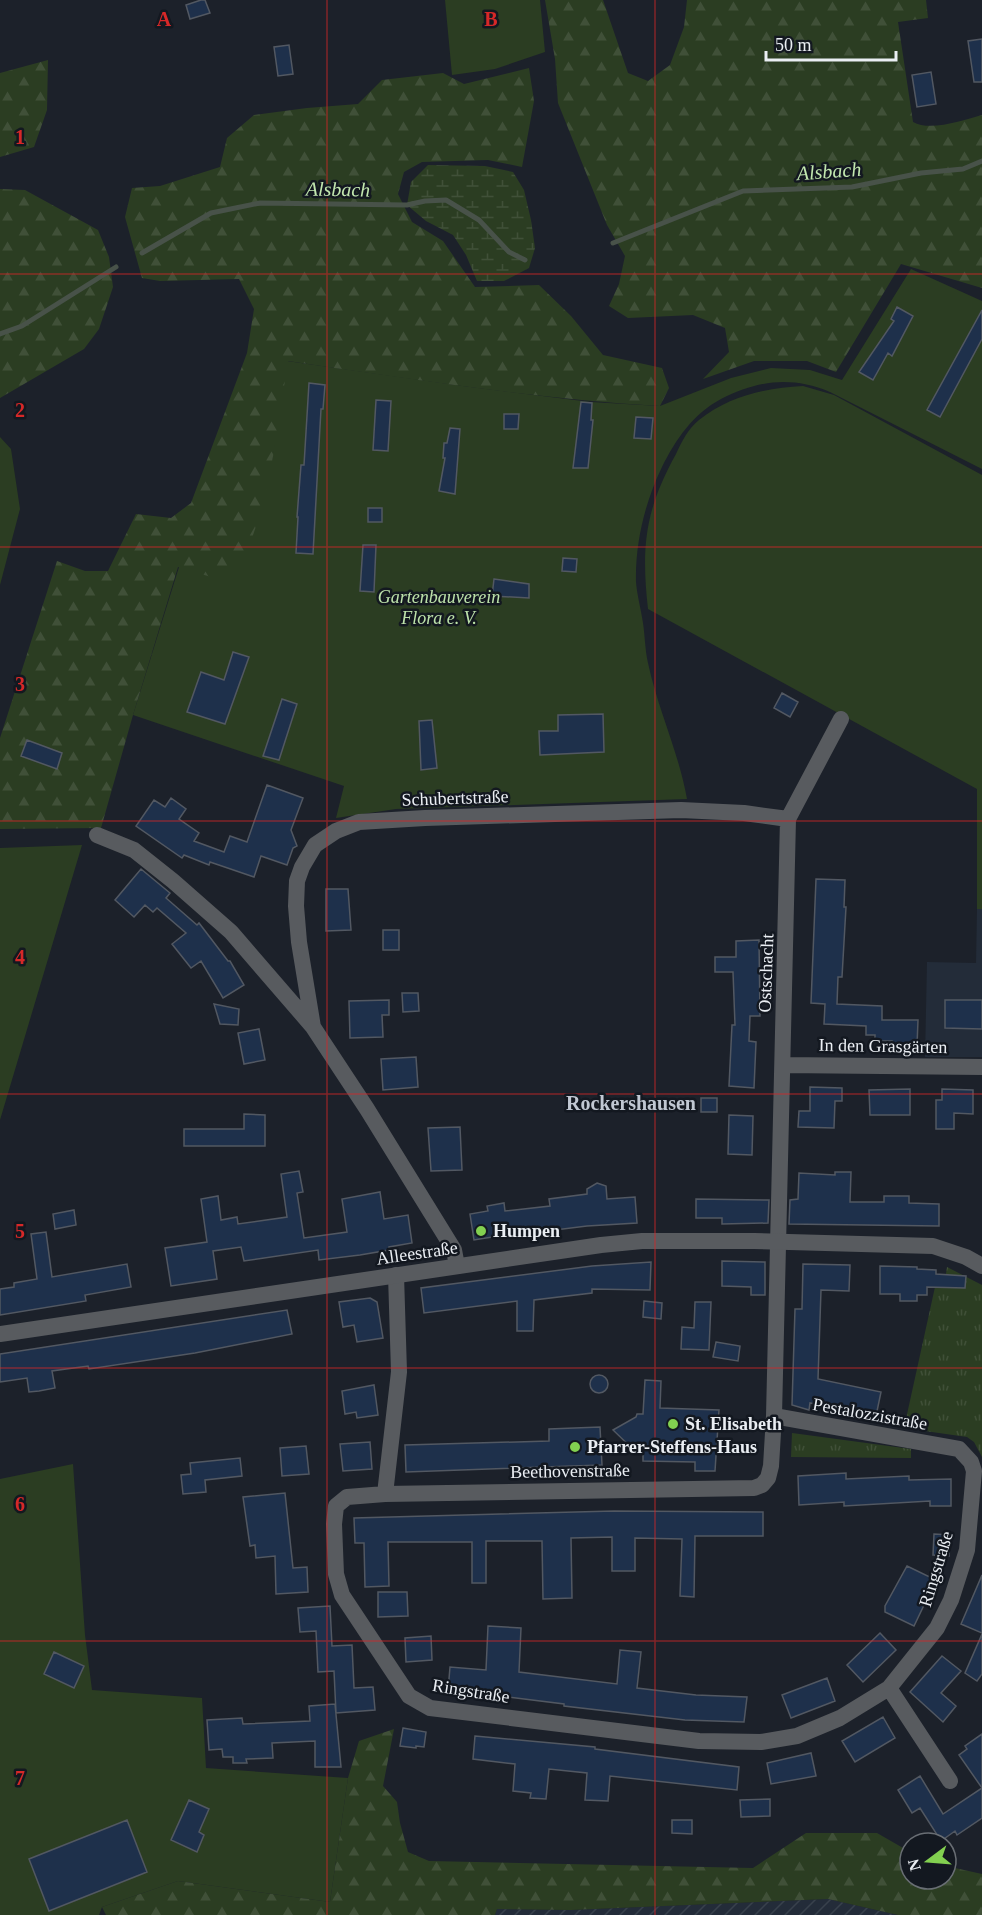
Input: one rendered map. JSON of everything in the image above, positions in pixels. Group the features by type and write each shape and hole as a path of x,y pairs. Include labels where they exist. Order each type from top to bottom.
{"street":[{"name":"Ostschacht","path":"779,1242 788,819 841,719"},
{"name":"Schubertstraße","path":"313,1026 299,942 296,906 297,881 315,845 336,831 359,822 681,810 744,813 788,819"},
{"name":"Schubertstraße","path":"98,835 134,850 182,888 231,932 313,1026 367,1108 454,1250 457,1266"},
{"name":"In den Grasgärten","path":"783,1065 982,1067"},
{"name":"Alleestraße","path":"0,1334 601,1245 642,1241 933,1246 966,1257 982,1266"},
{"name":"Beethovenstraße","path":"385,1494 754,1488 762,1485 768,1478 771,1466 779,1242"},
{"path":"385,1494 399,1372 396,1275"},
{"name":"Pestalozzistraße","path":"774,1416 959,1449"},
{"name":"Ringstraße","path":"385,1494 347,1497 336,1506 334,1524 336,1575 342,1595 409,1696 430,1708 699,1741 761,1742 797,1736 840,1718 889,1688 937,1628 951,1600 967,1550 974,1471 971,1462 959,1449"},
{"path":"889,1688 950,1781"}],"shaded area":[{"path":"977,909 982,909 982,1057 925,1057 927,962 976,963"},
{"path":"828,1899 898,1915 495,1915 497,1909 571,1910"}],"green space":[{"path":"445,0 540,0 545,52 495,69 452,75"},
{"path":"545,0 603,0 628,73 648,81 670,65 684,27 687,0 926,0 928,18 898,22 913,122 928,126 938,125 982,115 982,288 901,264 836,372 807,361 754,361 703,379 729,352 725,328 693,315 628,318 609,306 619,284 625,256 607,225 558,103 555,59"},
{"path":"48,60 47,110 34,147 0,157 0,73"},
{"path":"529,68 534,101 522,167 488,160 422,162 404,172 398,194 412,222 443,241 475,287 539,285 571,316 603,355 662,368 669,388 660,406 520,393 288,361 269,478 249,546 231,583 178,567 101,828 0,829 0,738 57,561 85,571 108,571 136,514 171,518 191,503 247,353 254,309 239,279 160,281 142,278 125,217 132,188 160,186 220,167 227,138 254,115 358,104 382,80 443,73 464,84"},
{"path":"428,165 485,166 513,172 524,190 531,220 535,248 529,268 504,281 477,281 466,255 453,235 426,221 407,205 411,182"},
{"path":"0,189 25,190 98,230 109,257 113,287 99,329 84,349 0,398"},
{"name":"Gartenbauverein Flora e. V.","path":"911,269 982,301 982,469 830,392 802,384 775,382 735,393 702,412 679,437 656,480 639,538 636,582 648,663 687,799 396,809 336,818 344,786 133,715 179,567 272,460 287,361 591,402 660,406 731,378 771,368 810,370 842,380"},
{"path":"803,386 834,395 982,475 982,909 977,909 977,789 648,609 645,566 652,511 666,474 688,431 699,420 735,399 762,391"},
{"path":"0,437 11,449 20,509 0,585"},
{"path":"82,845 0,1120 0,848"},
{"path":"947,1267 982,1285 982,1457 974,1442 967,1437 904,1428 935,1287 944,1287"},
{"path":"792,1433 911,1449 911,1458 791,1457"},
{"path":"73,1464 85,1635 92,1690 202,1698 206,1768 348,1778 330,1902 178,1881 102,1907 99,1915 0,1915 0,1479"},
{"path":"394,1729 383,1786 397,1802 408,1852 429,1861 753,1868 806,1833 877,1833 898,1845 898,1891 958,1891 958,1869 982,1874 982,1915 898,1915 828,1899 571,1910 497,1909 495,1915 106,1915 102,1907 178,1881 330,1902 348,1778 359,1741"}],"building":[{"path":"205,0 210,13 190,19 186,5"},
{"path":"982,39 982,82 974,82 968,41"},
{"path":"289,45 293,74 278,76 274,47"},
{"path":"931,72 936,104 917,107 912,75"},
{"path":"897,307 913,316 892,356 888,353 873,380 859,372 894,321 891,319"},
{"path":"982,310 982,339 940,417 927,410"},
{"path":"309,383 325,385 323,409 321,409 313,554 296,553"},
{"path":"376,400 391,401 388,451 373,450"},
{"path":"581,402 592,403 591,420 593,420 588,468 573,468"},
{"path":"504,414 519,414 518,429 504,429"},
{"path":"636,417 653,418 651,439 634,438"},
{"path":"450,428 460,429 455,494 439,491 445,458 443,458 444,443 447,443"},
{"path":"368,508 382,508 382,522 368,522"},
{"path":"363,545 376,545 374,592 360,591"},
{"path":"563,558 577,559 576,572 562,571"},
{"path":"494,579 529,584 529,598 492,596"},
{"path":"233,652 249,657 225,724 187,712 201,672 224,680"},
{"path":"782,693 798,702 790,717 774,708"},
{"path":"282,699 297,704 279,760 263,756"},
{"path":"603,714 604,752 540,755 539,731 558,731 558,715"},
{"path":"432,720 437,768 421,770 419,721"},
{"path":"27,740 62,753 57,769 21,756"},
{"path":"267,785 303,798 291,830 297,846 293,848 287,865 261,856 254,877 210,862 209,865 184,855 182,858 136,826 154,800 165,807 171,798 186,809 179,819 199,833 194,841 224,852 230,836 247,842"},
{"path":"141,869 170,893 166,898 197,925 199,923 230,961 244,985 223,998 201,961 191,968 172,944 186,933 157,908 153,912 145,905 134,917 115,900"},
{"path":"816,879 845,880 844,907 846,907 842,977 838,977 837,1004 882,1006 882,1020 918,1020 917,1046 892,1046 892,1041 875,1041 875,1035 866,1035 866,1026 824,1024 825,1004 811,1003"},
{"path":"326,889 348,889 351,930 326,931"},
{"path":"383,930 399,930 399,950 383,950"},
{"path":"759,940 760,1016 750,1016 749,1041 756,1042 754,1088 729,1086 732,1025 735,1025 733,972 715,972 715,957 736,957 736,941"},
{"path":"402,993 418,993 419,1011 403,1012"},
{"path":"389,1000 389,1015 382,1015 383,1037 350,1038 349,1001"},
{"path":"945,1000 982,1000 982,1029 945,1028"},
{"path":"214,1004 239,1009 238,1025 220,1024"},
{"path":"259,1029 265,1060 244,1064 238,1033"},
{"path":"416,1057 418,1087 383,1090 381,1059"},
{"path":"810,1087 842,1088 842,1101 835,1101 834,1128 798,1127 799,1111 810,1111"},
{"path":"910,1089 910,1115 870,1115 869,1090"},
{"path":"942,1089 973,1090 973,1114 954,1113 954,1129 936,1129 936,1100 942,1100"},
{"path":"701,1098 717,1098 717,1112 701,1112"},
{"path":"244,1114 265,1115 265,1146 184,1146 184,1129 244,1129"},
{"path":"729,1115 753,1116 752,1155 728,1154"},
{"path":"460,1127 462,1170 431,1171 428,1128"},
{"path":"299,1171 303,1192 297,1193 304,1238 347,1232 342,1199 380,1192 384,1219 408,1215 412,1243 389,1247 389,1250 319,1260 318,1250 244,1261 241,1247 213,1251 217,1279 171,1286 165,1248 207,1242 201,1199 218,1196 221,1220 237,1217 238,1224 287,1217 281,1174"},
{"path":"835,1172 851,1172 850,1202 884,1202 884,1196 909,1196 909,1203 939,1204 939,1226 789,1224 790,1200 798,1199 799,1173 835,1175"},
{"path":"597,1183 606,1186 607,1199 635,1197 637,1223 587,1226 523,1234 523,1232 474,1240 470,1214 488,1211 487,1206 504,1203 505,1211 550,1206 549,1199 587,1194 587,1189"},
{"path":"696,1199 769,1200 768,1223 722,1224 722,1218 696,1218"},
{"path":"74,1210 76,1225 55,1229 53,1214"},
{"path":"46,1232 52,1277 127,1264 131,1287 85,1295 86,1301 0,1315 0,1289 14,1287 14,1283 37,1279 31,1234"},
{"path":"722,1261 765,1262 765,1295 751,1295 751,1287 722,1286"},
{"path":"651,1262 650,1290 592,1289 592,1293 534,1300 533,1331 517,1331 517,1301 424,1313 421,1288 592,1266"},
{"path":"803,1264 850,1265 849,1291 821,1290 818,1379 881,1392 876,1416 810,1403 809,1410 792,1405 795,1309 802,1309"},
{"path":"880,1266 917,1267 917,1269 936,1270 936,1274 966,1276 965,1288 927,1287 927,1295 917,1295 917,1301 900,1301 900,1294 880,1294"},
{"path":"370,1298 377,1302 383,1338 357,1342 354,1325 343,1327 339,1302"},
{"path":"644,1301 662,1303 661,1319 643,1317"},
{"path":"695,1302 711,1302 709,1350 681,1349 682,1327 694,1328"},
{"path":"287,1310 292,1334 195,1353 89,1369 88,1366 52,1371 55,1388 39,1391 29,1392 27,1378 0,1382 0,1354"},
{"path":"716,1342 740,1346 738,1361 713,1357"},
{"path":"595,1375 603,1375 608,1380 606,1391 595,1393 590,1388 590,1380"},
{"name":"St. Elisabeth","path":"645,1380 661,1381 660,1408 719,1410 715,1471 695,1471 695,1462 643,1461 643,1453 637,1453 613,1430 636,1417 637,1414 643,1414"},
{"path":"374,1385 378,1415 357,1418 356,1412 345,1414 342,1391"},
{"path":"600,1427 602,1465 406,1472 405,1445 549,1441 549,1429"},
{"path":"370,1442 372,1469 343,1471 340,1444"},
{"path":"306,1446 309,1474 282,1476 280,1448"},
{"path":"240,1458 242,1476 205,1480 206,1492 183,1494 181,1475 191,1474 190,1463"},
{"path":"846,1473 846,1479 909,1476 909,1480 951,1479 951,1506 930,1506 930,1501 844,1506 844,1502 799,1505 798,1476"},
{"path":"285,1493 293,1568 307,1567 308,1592 276,1594 275,1556 256,1558 255,1545 250,1546 243,1497"},
{"path":"614,1511 763,1512 763,1536 695,1536 694,1597 680,1596 682,1539 635,1538 635,1571 612,1571 612,1537 571,1538 572,1598 543,1599 542,1541 486,1541 486,1583 472,1583 472,1542 388,1542 389,1586 365,1587 364,1543 355,1543 354,1518"},
{"path":"934,1534 950,1535 949,1556 933,1555"},
{"path":"907,1566 936,1580 914,1626 885,1612 885,1606"},
{"path":"982,1575 982,1633 961,1624"},
{"path":"378,1592 407,1592 408,1616 378,1617"},
{"path":"330,1606 332,1646 352,1645 354,1688 373,1687 375,1710 336,1713 334,1671 318,1672 316,1631 300,1632 298,1608"},
{"path":"488,1626 521,1628 519,1672 617,1684 620,1650 641,1652 637,1688 696,1695 747,1697 744,1722 685,1720 448,1691 450,1667 486,1670"},
{"path":"880,1633 896,1650 863,1682 847,1665"},
{"path":"982,1634 982,1674 977,1681 965,1673"},
{"path":"431,1636 432,1660 406,1662 405,1638"},
{"path":"54,1652 84,1666 74,1688 44,1674"},
{"path":"942,1656 961,1671 941,1693 956,1706 943,1722 910,1692"},
{"path":"827,1678 835,1701 791,1718 782,1695"},
{"path":"335,1704 341,1767 315,1767 315,1741 272,1743 273,1758 246,1759 247,1763 233,1763 233,1757 223,1757 222,1749 209,1750 207,1720 242,1718 243,1724 310,1721 309,1706"},
{"path":"883,1717 895,1738 855,1762 842,1741"},
{"path":"403,1728 426,1732 424,1747 400,1746"},
{"path":"982,1734 982,1788 959,1755 967,1749 965,1746"},
{"path":"475,1736 595,1747 595,1749 739,1767 737,1790 610,1776 608,1801 585,1800 587,1773 549,1769 546,1799 530,1798 531,1793 513,1791 515,1764 473,1759"},
{"path":"811,1753 816,1776 771,1784 767,1763"},
{"path":"920,1776 943,1814 982,1788 982,1818 958,1834 958,1831 935,1831 920,1808 912,1813 898,1790"},
{"path":"770,1799 770,1816 741,1817 740,1800"},
{"path":"189,1800 209,1809 199,1832 204,1835 197,1852 171,1840"},
{"path":"127,1820 147,1872 49,1911 29,1859"},
{"path":"672,1820 692,1820 692,1834 672,1833"}],"waterway":[{"name":"Alsbach","path":"613,243 743,191 852,187 921,173 963,169 982,161"},
{"name":"Alsbach","path":"142,253 211,213 260,203 407,205 446,200 479,220 509,252 525,260"},
{"name":"Alsbach","path":"0,334 22,326 116,267"}],"place":[{"name":"Humpen","path":"481,1231"},
{"name":"St. Elisabeth","path":"673,1424"},
{"name":"Pfarrer-Steffens-Haus","path":"575,1447"}],"district":[{"name":"Rockershausen","path":"631,1103"}]}
